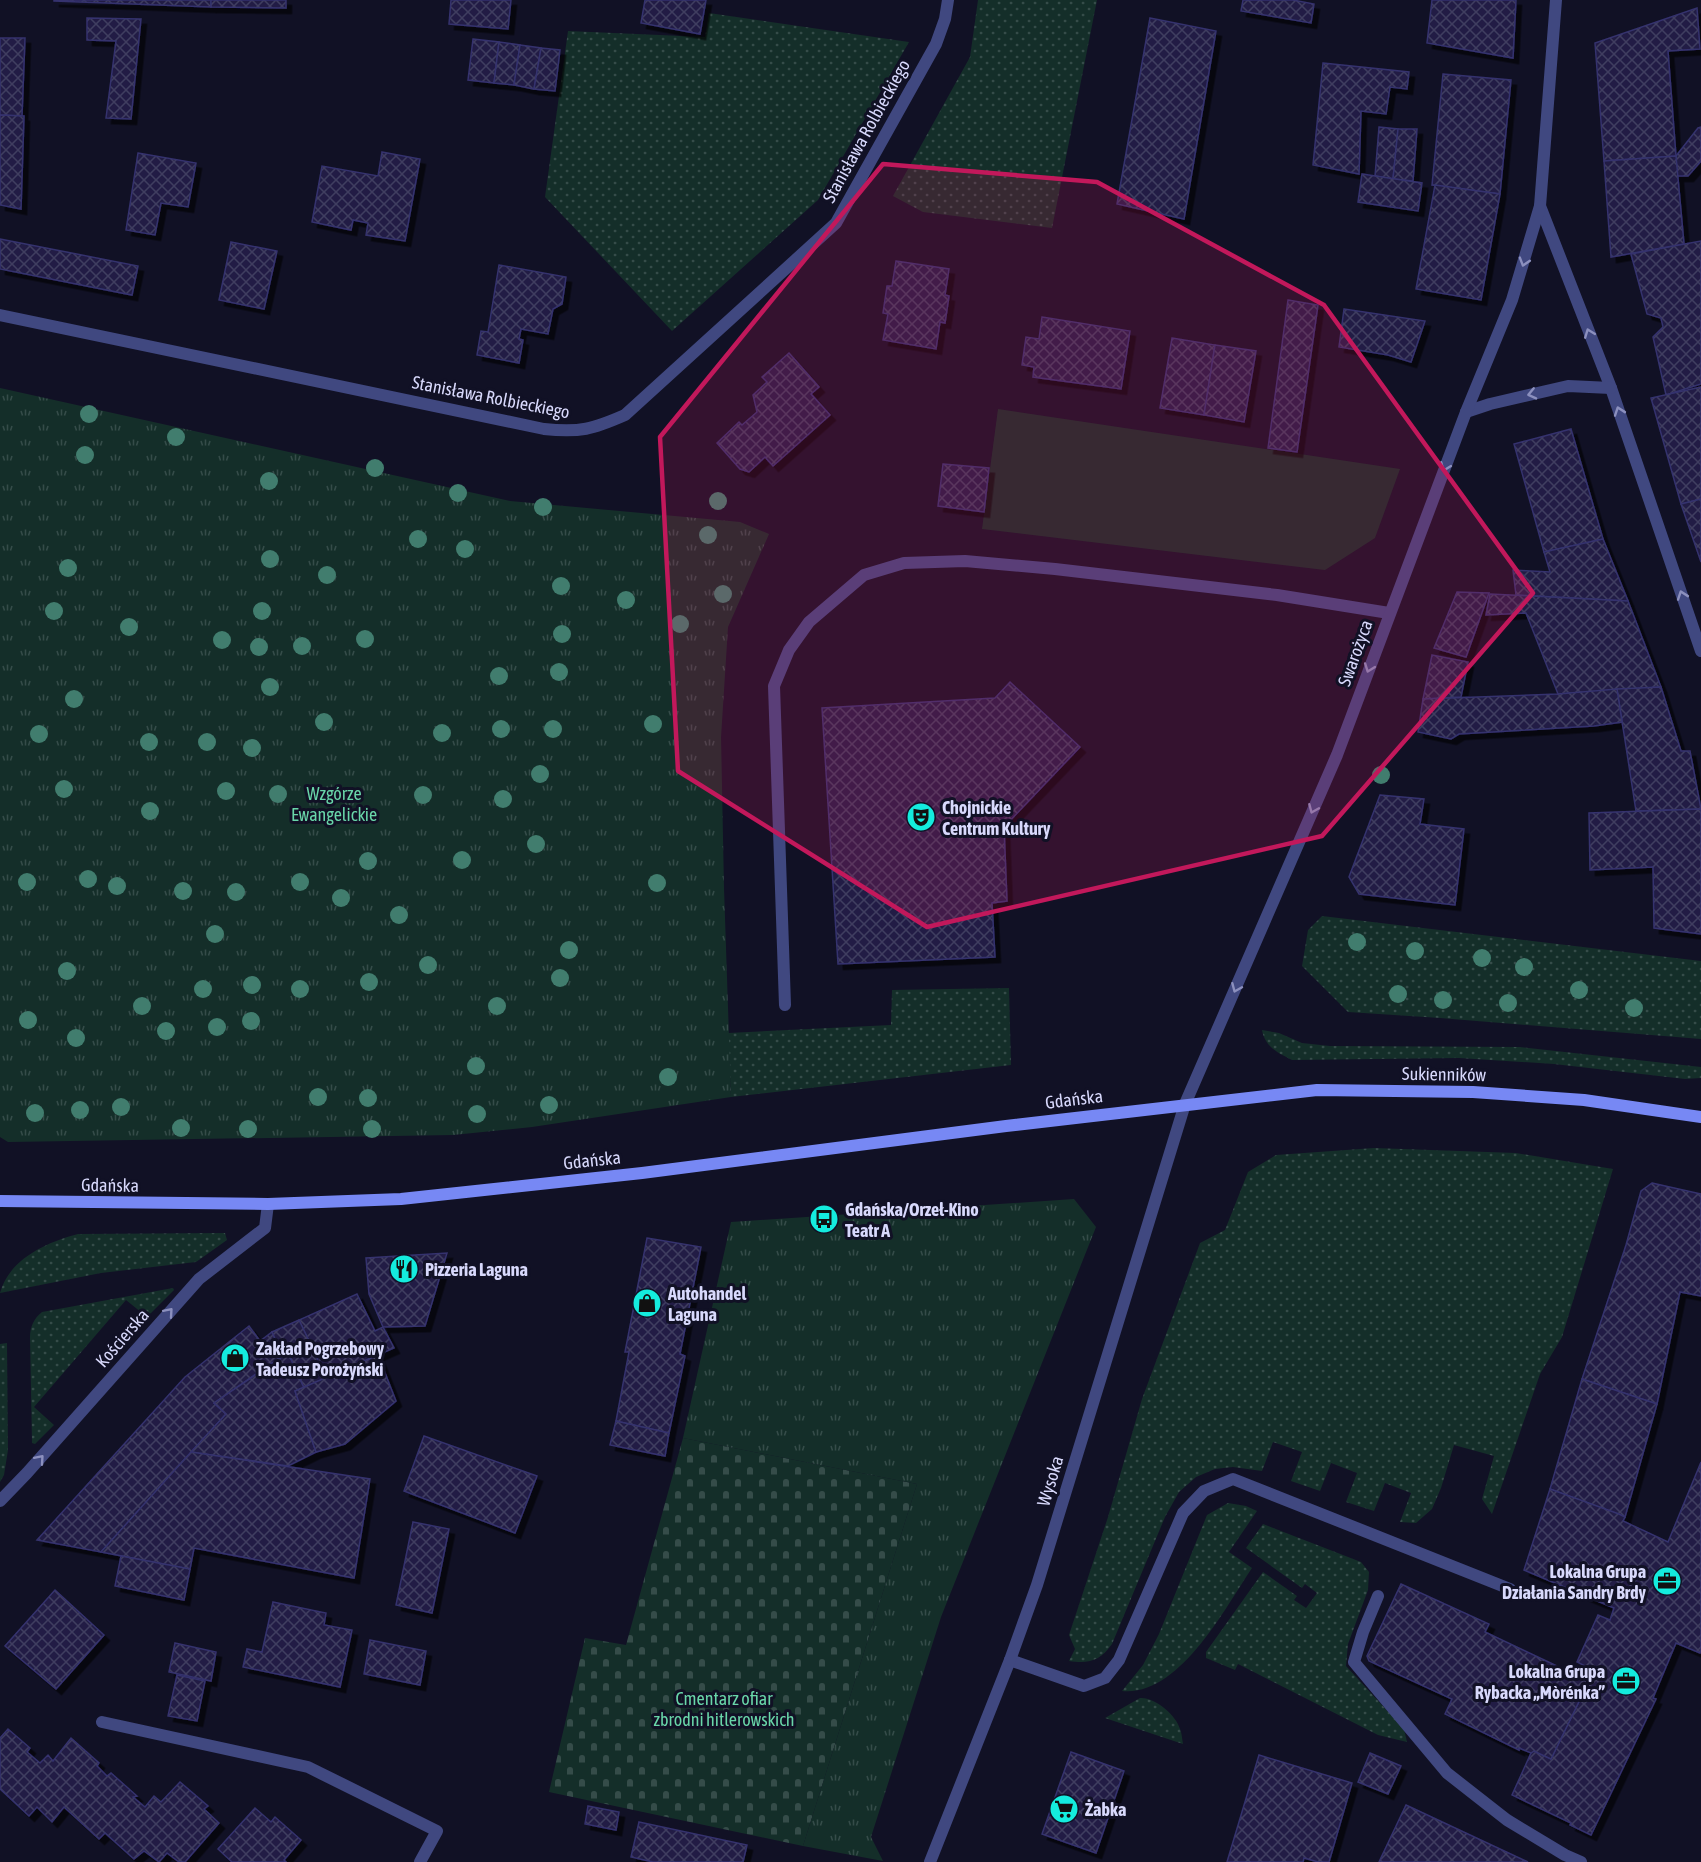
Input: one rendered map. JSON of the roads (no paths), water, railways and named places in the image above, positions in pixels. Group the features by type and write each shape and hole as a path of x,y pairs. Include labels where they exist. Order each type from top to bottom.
{"main road":[{"name":"Sukienników","path":"1185,1104 1317,1090 1473,1092 1584,1100 1701,1117"},
{"name":"Gdańska","path":"0,1201 268,1204 424,1197 642,1173 1185,1104"}],"street":[{"name":"Stanisława Rolbieckiego","path":"0,315 544,429 571,432 600,426 625,415 836,223 936,44 945,19 948,0"},
{"path":"1556,0 1540,206 1611,388 1701,651"},
{"name":"Swarożyca","path":"1185,1104 1337,755 1466,412 1512,300 1540,206"},
{"path":"1466,412 1490,404 1568,386 1611,388"},
{"path":"785,1005 774,686 789,650 809,622 864,575 904,563 965,561 1169,581 1287,596 1389,614"},
{"name":"Wysoka","path":"930,1862 1010,1660 1037,1585 1185,1104"},
{"name":"Kościerska","path":"0,1501 199,1279 265,1228 268,1204"},
{"path":"1010,1660 1084,1686 1105,1678 1119,1660 1183,1513 1204,1491 1233,1479 1510,1588"},
{"path":"1378,1596 1354,1662 1447,1773 1507,1820 1564,1855 1581,1862"},
{"path":"102,1722 308,1767 437,1831 420,1862"}],"place":[{"name":"Chojnickie Centrum Kultury","path":"921,817"},
{"name":"Gdańska/Orzeł-Kino Teatr A","path":"824,1219"},
{"name":"Pizzeria Laguna","path":"404,1269"},
{"name":"Autohandel Laguna","path":"647,1303"},
{"name":"Zakład Pogrzebowy Tadeusz Porożyński","path":"235,1358"},
{"name":"Lokalna Grupa Działania Sandry Brdy","path":"1667,1581"},
{"name":"Lokalna Grupa Rybacka „Mòrénka”","path":"1626,1681"},
{"name":"Żabka","path":"1064,1809"}],"park label":[{"name":"Wzgórze Ewangelickie","path":"334,803"},
{"name":"Cmentarz ofiar zbrodni hitlerowskich","path":"724,1708"}]}
